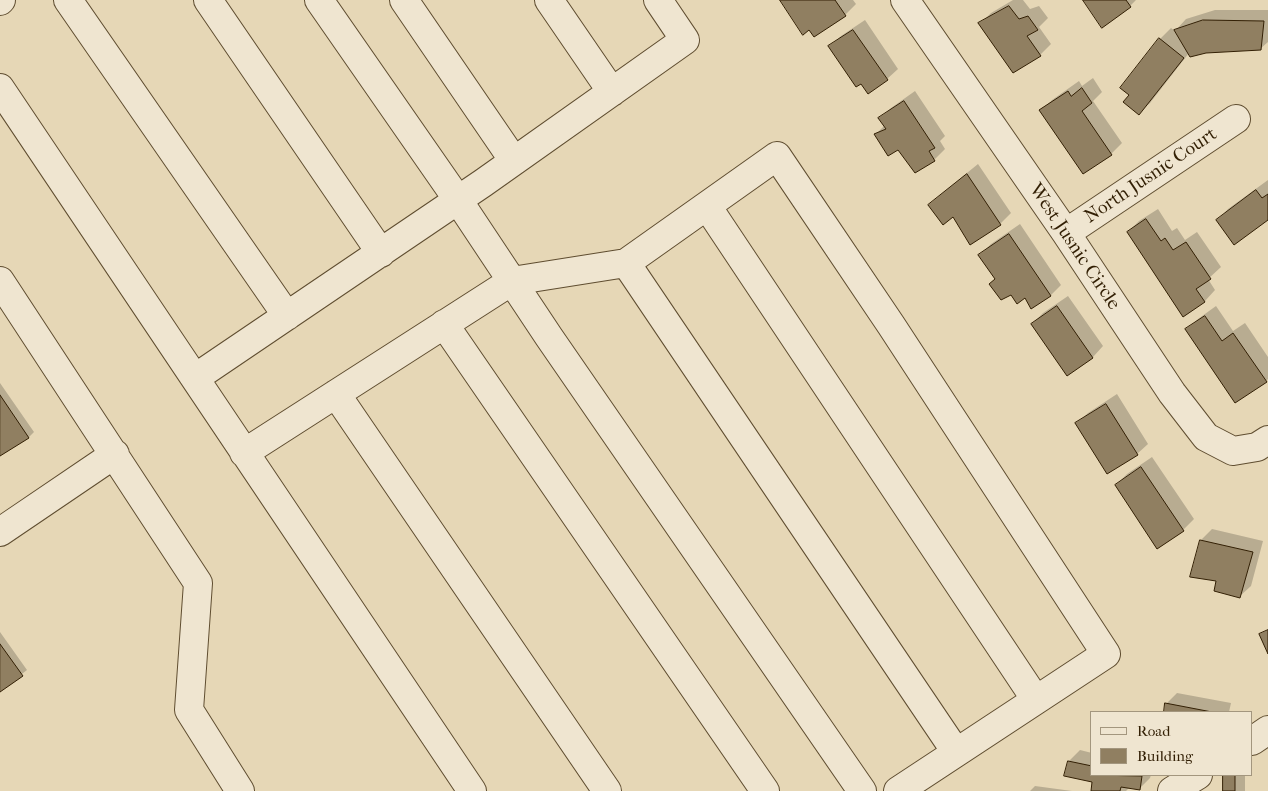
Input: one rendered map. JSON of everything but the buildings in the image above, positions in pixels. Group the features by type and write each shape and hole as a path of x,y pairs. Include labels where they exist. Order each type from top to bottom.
{"street":[{"path":"68,0 287,316"},
{"path":"208,0 381,252"},
{"path":"319,0 862,791"},
{"path":"404,0 514,161"},
{"path":"549,0 612,92"},
{"path":"195,378 458,200 685,40 658,0"},
{"name":"West Jusnic Circle","path":"904,0 1066,234 1172,393 1206,437 1224,458 1240,451 1257,448 1268,440"},
{"path":"0,88 472,791"},
{"name":"North Jusnic Court","path":"1066,234 1236,118"},
{"path":"244,452 512,281 626,263 777,156 891,325 1106,654 898,791"},
{"path":"707,206 1036,700"},
{"path":"626,263 956,752"},
{"path":"0,281 198,583 188,710 240,791"},
{"path":"444,324 765,791"},
{"path":"336,394 607,791"},
{"path":"0,532 115,454"},
{"path":"1253,740 1268,730"},
{"path":"1172,791 1196,776"}]}
